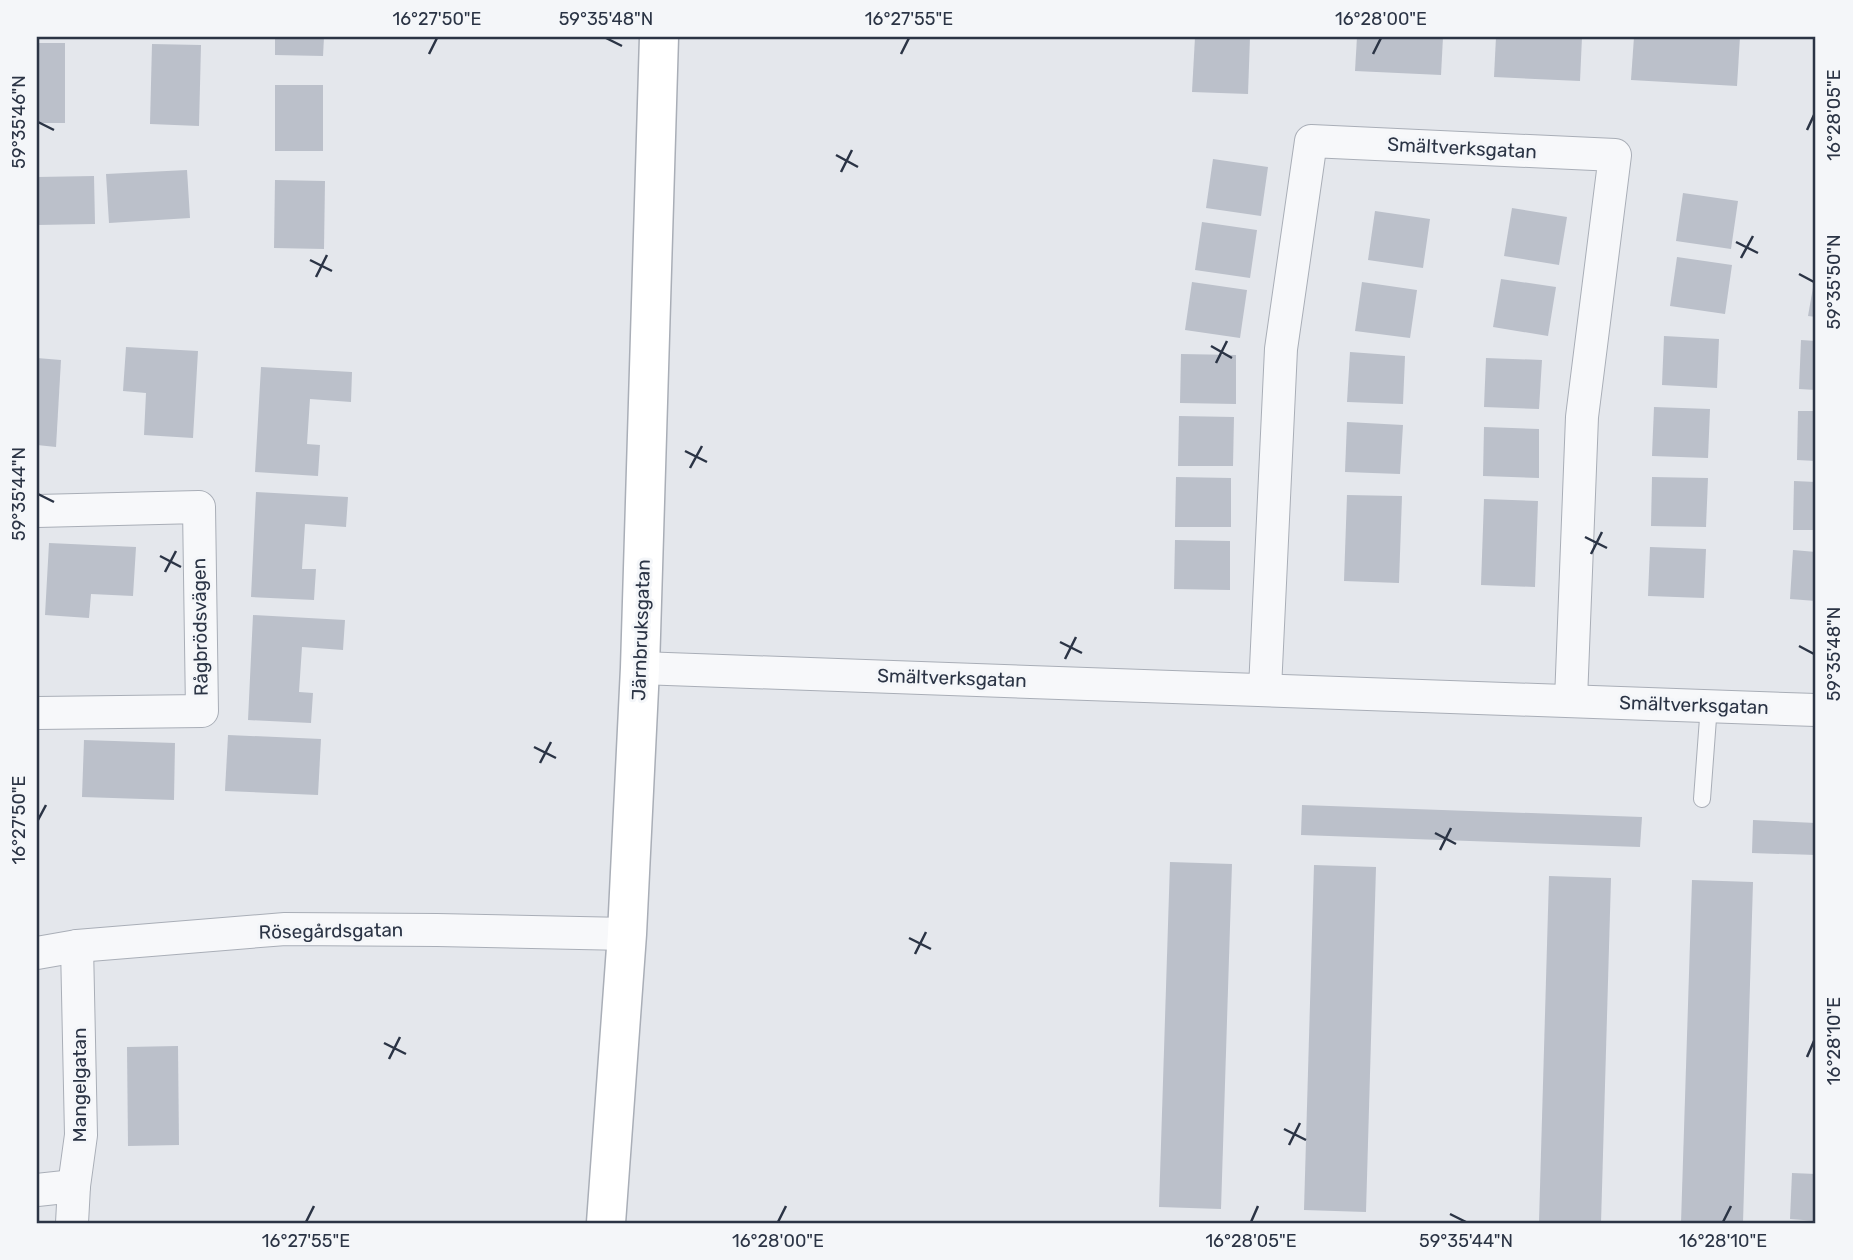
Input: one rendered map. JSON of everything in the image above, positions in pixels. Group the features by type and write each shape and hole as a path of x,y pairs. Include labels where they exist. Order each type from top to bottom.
{"street":[{"name":"Järnbruksgatan","path":"606,1223 627,934 640,668 659,37"},
{"name":"Smältverksgatan","path":"1265,689 1280,349 1311,141 1615,155 1582,417 1571,700"},
{"name":"Rågbrödsvägen","path":"37,511 199,507 202,711 37,713"},
{"name":"Smältverksgatan","path":"640,668 1816,709"},
{"name":"Rösegårdsgatan","path":"37,953 77,946 285,929 627,934"},
{"name":"Mangelgatan","path":"72,1223 81,1135 77,946"},
{"path":"37,1190 74,1186"}],"lane":[{"path":"1702,799 1709,705"}],"building":[{"path":"275,37 324,37 323,56 275,55"},
{"path":"1195,37 1250,37 1248,94 1192,92"},
{"path":"1357,37 1443,37 1441,75 1355,71"},
{"path":"1496,37 1582,37 1580,81 1494,77"},
{"path":"1634,37 1740,37 1737,86 1631,80"},
{"path":"37,43 65,43 65,123 37,123"},
{"path":"152,44 201,45 199,126 150,124"},
{"path":"275,85 323,85 323,151 275,151"},
{"path":"1213,159 1268,167 1261,216 1206,208"},
{"path":"187,170 190,218 109,223 106,174"},
{"path":"94,176 95,224 37,225 37,177"},
{"path":"275,180 325,181 324,249 274,248"},
{"path":"1683,193 1738,201 1731,249 1676,241"},
{"path":"1512,208 1567,217 1559,265 1504,256"},
{"path":"1375,211 1430,219 1423,268 1368,260"},
{"path":"1202,222 1257,230 1250,278 1195,270"},
{"path":"1677,257 1732,265 1725,314 1670,306"},
{"path":"1816,276 1816,317 1808,316"},
{"path":"1501,279 1556,287 1548,336 1493,327"},
{"path":"1192,282 1247,290 1240,338 1185,330"},
{"path":"1362,282 1417,290 1410,338 1355,331"},
{"path":"1664,336 1719,339 1717,388 1662,385"},
{"path":"1801,340 1816,341 1816,390 1799,389"},
{"path":"126,347 198,351 193,438 144,435 146,393 123,391"},
{"path":"1350,352 1405,356 1403,404 1347,402"},
{"path":"1181,354 1236,355 1236,404 1180,403"},
{"path":"37,358 61,360 56,447 37,445"},
{"path":"1486,358 1542,360 1539,409 1484,407"},
{"path":"261,367 352,372 351,402 310,399 307,444 320,445 318,476 255,472"},
{"path":"1654,407 1710,409 1708,458 1652,456"},
{"path":"1798,411 1816,411 1816,461 1797,460"},
{"path":"1179,416 1234,417 1233,466 1178,466"},
{"path":"1347,422 1403,425 1400,474 1345,472"},
{"path":"1484,427 1539,429 1539,478 1483,476"},
{"path":"1176,477 1231,478 1231,527 1175,527"},
{"path":"1652,477 1708,478 1706,527 1651,526"},
{"path":"1794,481 1816,482 1816,530 1793,530"},
{"path":"256,492 348,497 346,527 305,524 302,569 316,569 314,600 251,597"},
{"path":"1347,495 1402,496 1399,583 1344,581"},
{"path":"1484,499 1538,501 1535,587 1481,585"},
{"path":"1175,540 1230,541 1230,590 1174,589"},
{"path":"49,543 136,547 133,596 91,594 89,618 45,615"},
{"path":"1650,547 1706,549 1704,598 1648,596"},
{"path":"1793,550 1816,552 1816,601 1790,599"},
{"path":"253,615 345,620 343,650 302,647 299,692 313,693 311,723 248,720"},
{"path":"228,735 321,739 318,795 225,791"},
{"path":"84,740 175,743 174,800 82,797"},
{"path":"1302,805 1642,817 1640,847 1301,835"},
{"path":"1753,820 1816,823 1816,855 1752,853"},
{"path":"1170,862 1232,864 1221,1209 1159,1207"},
{"path":"1314,865 1376,867 1366,1212 1304,1210"},
{"path":"1549,876 1611,878 1601,1223 1539,1222"},
{"path":"1692,880 1753,882 1743,1223 1681,1223"},
{"path":"178,1046 179,1145 128,1146 127,1047"},
{"path":"1792,1173 1816,1174 1816,1221 1790,1219"}]}
